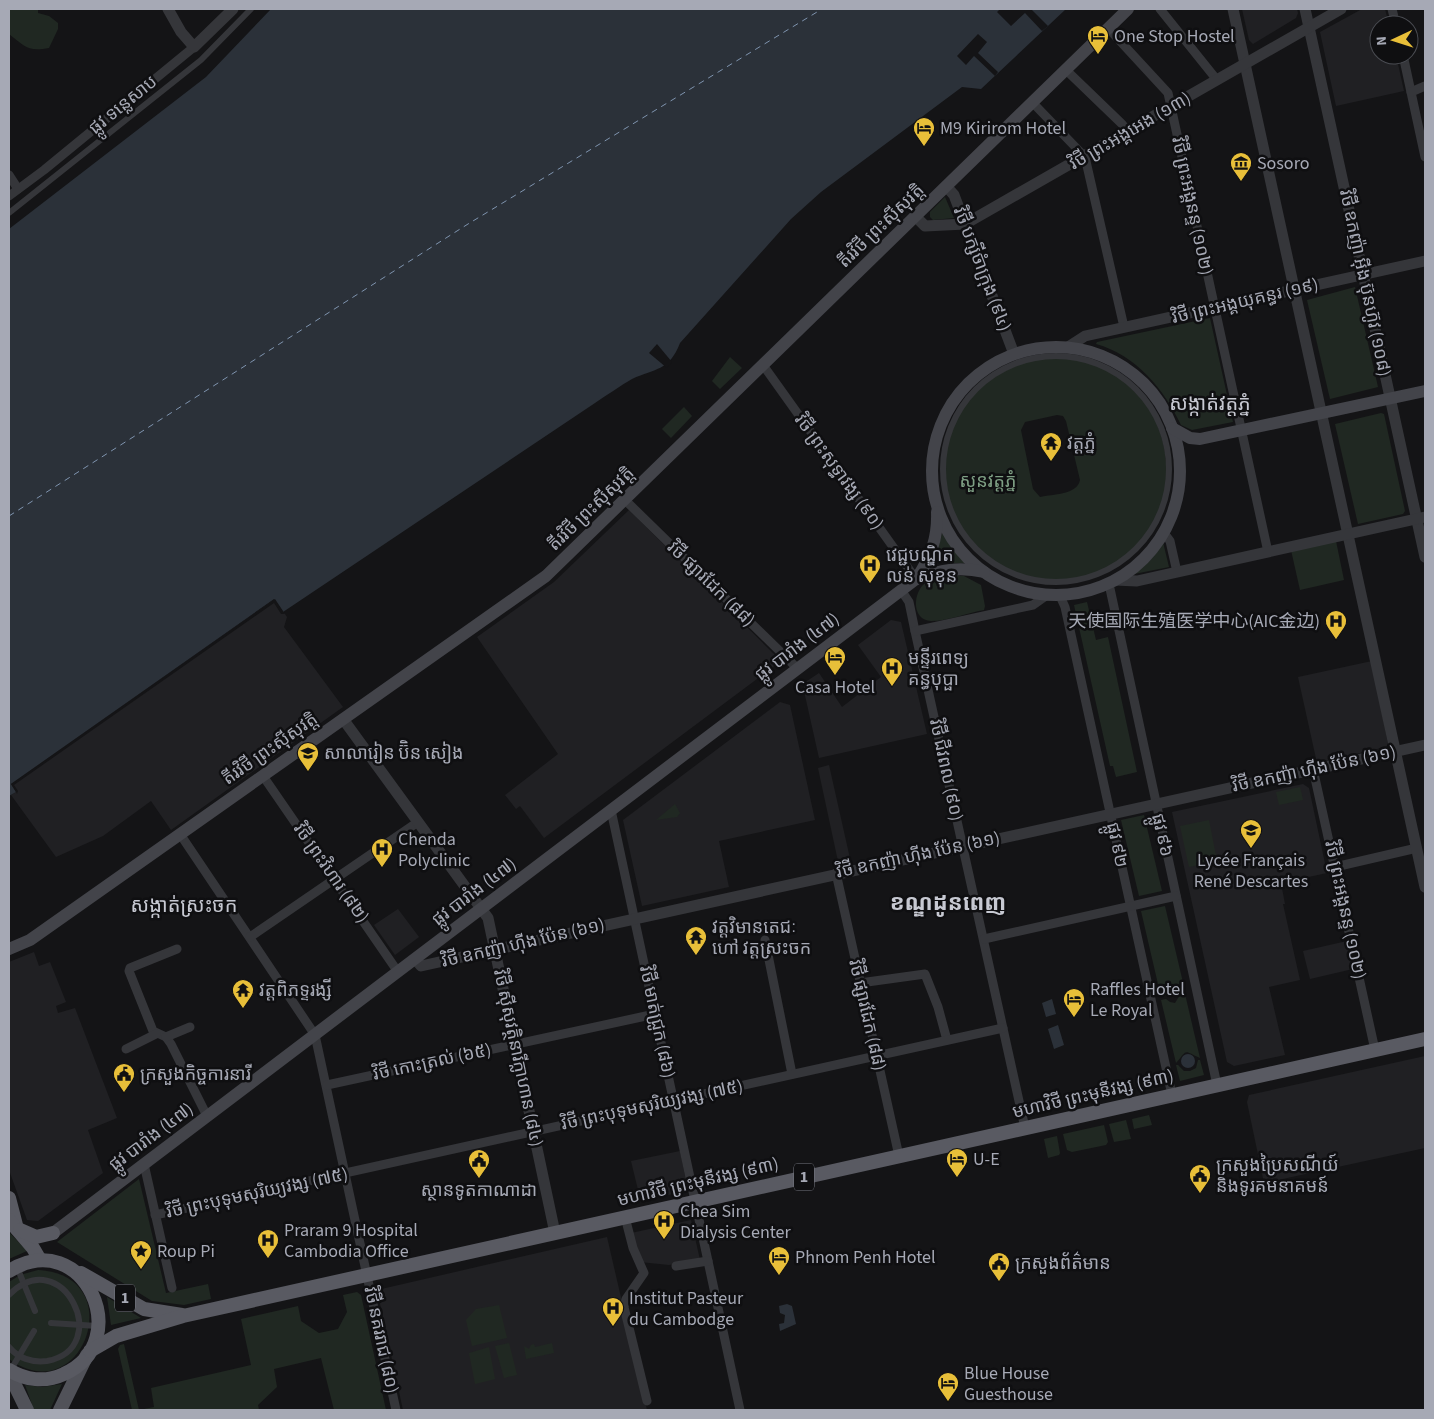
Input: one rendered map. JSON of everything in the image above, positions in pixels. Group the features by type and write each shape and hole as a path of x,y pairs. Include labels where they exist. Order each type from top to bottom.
{"highway":[{"name":"មហាវិថី ព្រះមុនីវង្ស (៩៣)","path":"89,1353 116,1336 183,1316 1425,1039"},
{"path":"9,1198 13,1225 42,1260 53,1233"},
{"path":"13,1225 36,1237 53,1233"},
{"name":"1","path":"9,1371 35,1379 55,1378 73,1369 89,1353 98,1326 97,1304 93,1294 80,1276 71,1268 42,1260 12,1269"},
{"name":"មហាវិថី ព្រះមុនីវង្ស (៩៣)","path":"71,1268 144,1308 183,1316"}],"main road":[{"name":"តីរវិថី ព្រះស៊ីសុវត្តិ","path":"9,949 30,940 546,576 1128,9"},
{"path":"1068,347 1085,350 1108,358 1129,370 1152,393 1162,406 1172,428 1179,460 1179,483 1175,506 1164,533 1145,558 1112,582 1085,592 1060,596 1014,588 984,572 968,558 954,542 944,523 936,503 932,477 934,450 945,416 970,381 991,365 1014,354 1036,348 1068,347"},
{"path":"1172,428 1190,438 1200,438 1425,391"},
{"path":"1179,460 1186,448 1200,438"},
{"name":"ផ្លូវ បារាំង (៤៧)","path":"916,579 927,562 935,544 937,525 936,503"},
{"name":"ផ្លូវ បារាំង (៤៧)","path":"53,1233 916,579 941,570 959,568 984,572"},
{"path":"60,1410 89,1353"},
{"path":"9,1371 26,1410"}],"street":[{"path":"168,9 181,32 194,47"},
{"name":"ផ្លូវ ទន្លេសាប","path":"9,196 194,47 233,9"},
{"path":"9,213 201,60 251,9"},
{"path":"1160,9 1217,80"},
{"path":"1233,9 1425,886"},
{"name":"វិថី ឧកញ៉ា អ៊ីង ប៊ុនហ៊ូវ (១០៨)","path":"1305,9 1390,398 1421,518 1425,557"},
{"name":"វិថី ព្រះអង្គអេង (១៣)","path":"915,216 925,226 966,224 1340,9"},
{"name":"វិថី ព្រះអង្គនន្ទ (១០២)","path":"1108,28 1168,93 1268,552"},
{"path":"1405,65 1423,139 1425,157"},
{"path":"1065,69 1128,132"},
{"path":"1411,92 1425,86"},
{"path":"1032,102 1085,157 1124,328"},
{"path":"9,175 18,189"},
{"name":"វិថី បក្សីចំាក្រុង (៩៤)","path":"946,186 954,195 966,224 1014,354"},
{"name":"វិថី ព្រះអង្គយុគន្ធរ (១៩)","path":"1068,347 1085,336 1425,261"},
{"path":"1050,356 1066,356 1097,363 1120,376 1140,394 1156,416 1165,441 1169,466 1167,491 1160,515 1150,532 1124,560 1107,571 1076,581 1059,583 1034,581 1010,574 970,544 956,523 947,500 943,475 943,458 952,424 962,405 976,388 995,373 1017,362 1050,356"},
{"name":"វិថី ព្រះសុទ្ធាវង្ស (៩០)","path":"762,365 916,579"},
{"name":"វិថី ផ្សារដែក (៨៨)","path":"625,500 798,668"},
{"path":"1112,582 1137,581 1421,518"},
{"path":"1164,533 1170,541 1177,572"},
{"name":"ផ្លូវ ៩៦","path":"1112,582 1155,804 1217,1085"},
{"name":"វិថី ជីវពល (៩០)","path":"901,590 909,602 916,630 1025,1128"},
{"path":"916,630 1033,605 1047,595"},
{"name":"ផ្លូវ ៩២","path":"1060,596 1065,607 1172,1095"},
{"name":"វិថី ស៊ីសុវត្ថិនារីក្លាហាន (៨៤)","path":"343,719 488,918 555,1233"},
{"name":"វិថី ឧកញ៉ា ហ៊ីង ប៉ែន (៦១)","path":"415,959 421,966 634,917 1425,745"},
{"name":"វិថី ព្រះអង្គនន្ទ (១០២)","path":"1313,769 1375,1050"},
{"name":"វិថី ព្រះវិហារ (៨២)","path":"263,776 398,972"},
{"name":"វិថី មាត់ជ្រូក (៨៦)","path":"611,810 740,1410"},
{"path":"250,937 336,880 418,822"},
{"path":"180,834 315,1035"},
{"path":"1335,867 1417,848"},
{"name":"វិថី ផ្សារដែក (៨៨)","path":"836,873 899,1156"},
{"path":"984,939 1176,896"},
{"path":"765,940 792,1074"},
{"path":"156,1034 128,970 177,949"},
{"path":"860,983 925,974 938,1007 947,1040"},
{"name":"វិថី កោះត្រល់ (៦៥)","path":"327,1085 655,1014"},
{"path":"126,1049 156,1034 166,1037 190,1027"},
{"name":"វិថី ព្រះបុទុមសុរិយ្យវង្ស (៧៥)","path":"155,1215 1003,1028"},
{"name":"វិថី នគររាជ (៨០)","path":"315,1035 396,1410"},
{"path":"166,1037 207,1116"},
{"path":"144,1164 172,1288"},
{"path":"625,1217 637,1260 644,1269 644,1273 626,1299 624,1307 646,1401"},
{"path":"676,1266 708,1261"},
{"path":"12,1269 24,1284 35,1311"},
{"path":"9,1295 24,1284 48,1282 63,1289 74,1301 80,1325 74,1343 61,1355 44,1361 27,1360 9,1347"},
{"path":"51,1322 98,1326"},
{"path":"9,1371 34,1331"}],"shaded area":[{"path":"271,9 1066,9 981,89 962,87 821,192 791,219 680,343 676,352 666,364 632,379 618,388 283,612 274,599 11,784 16,792 9,796 9,229 206,77"},
{"path":"1242,9 1297,9 1298,13 1296,18 1253,44 1249,40"},
{"path":"1362,9 1385,9 1386,15 1369,15 1369,65 1398,65 1404,91 1336,106 1320,32"},
{"path":"629,510 781,661 544,838 520,806 516,809 505,795 558,754 477,637 554,582"},
{"path":"275,599 287,617 284,627 343,707 171,830 151,801 103,836 56,857 11,795 16,792 11,784"},
{"name":"មន្ទីរពេទ្យ គន្ធបុប្ផា","path":"891,620 901,622 927,734 819,758 804,691 804,683 819,673 842,707 881,677 858,645"},
{"path":"1372,661 1388,744 1386,747 1317,763 1298,677"},
{"path":"780,702 790,705 815,820 719,841 729,887 642,906 623,820"},
{"path":"829,765 851,863 839,866 818,768"},
{"path":"1303,784 1309,788 1327,873 1281,883 1285,904 1283,904 1300,980 1269,987 1285,1055 1234,1066 1227,1062 1172,812"},
{"path":"398,909 419,937 395,955 374,925"},
{"path":"1347,941 1353,969 1310,979 1303,951"},
{"path":"34,952 39,966 50,962 66,1002 56,1006 58,1013 75,1008 117,1118 88,1130 103,1173 38,1221 27,1220 9,1170 9,962"},
{"path":"1052,999 1056,1014 1046,1017 1042,1003"},
{"path":"1058,1025 1064,1045 1054,1049 1048,1029"},
{"path":"1185,1054 1191,1054 1195,1061 1191,1068 1185,1068 1181,1064 1181,1058"},
{"path":"1425,1056 1425,1148 1264,1183 1247,1102 1249,1095"},
{"path":"680,1151 688,1190 641,1202 631,1161"},
{"name":"Chea Sim Dialysis Center","path":"691,1220 700,1260 669,1265 640,1262 631,1233"},
{"path":"607,1237 647,1410 403,1410 377,1290"},
{"path":"787,1304 792,1306 796,1324 780,1331 779,1324 784,1323 785,1315 780,1313 779,1306"}],"green space":[{"path":"9,9 38,9 38,13 49,16 58,23 58,29 49,48 36,49 27,47 9,34"},
{"path":"945,197 954,218 933,220 930,217 930,212"},
{"path":"1355,287 1378,387 1330,399 1307,300"},
{"path":"1210,318 1233,422 1192,430 1181,425 1166,399 1147,375 1124,356 1096,344 1097,342"},
{"path":"730,357 742,368 720,389 712,381"},
{"name":"សួនវត្ដភ្នំ","path":"1050,357 1100,367 1136,392 1158,427 1166,467 1161,507 1141,543 1108,569 1061,582 1037,580 1022,576 1000,566 970,541 951,511 944,479 947,445 959,414 981,388 1012,368","holes":["1057,415 1063,416 1066,421 1080,480 1074,489 1040,497 1033,489 1021,430 1025,422"]},
{"path":"684,407 692,416 671,438 662,429"},
{"path":"1381,413 1384,414 1405,511 1403,514 1358,524 1335,424"},
{"path":"942,534 944,534 966,563 936,563 935,558"},
{"path":"1336,541 1344,580 1300,590 1291,550"},
{"path":"1163,542 1169,567 1134,574 1157,552"},
{"path":"951,575 964,576 981,585 984,610 944,620 925,620 917,612 916,606 917,595 920,589 929,581"},
{"path":"1087,602 1096,640 1108,637 1137,772 1116,777 1113,766 1110,766 1074,605"},
{"path":"1300,787 1303,800 1279,805 1276,792"},
{"path":"675,804 680,813 677,817 656,820"},
{"path":"1144,815 1162,891 1139,896 1121,820"},
{"path":"1209,820 1217,861 1189,867 1180,826"},
{"path":"1165,906 1185,991 1180,992 1171,988 1166,996 1161,997 1141,911"},
{"path":"1185,994 1200,1058 1186,1052 1176,1063 1161,1000 1166,999 1175,1003 1180,995"},
{"path":"1198,1060 1200,1060 1204,1075 1180,1081 1176,1065 1184,1071 1190,1071 1196,1068"},
{"path":"1149,1115 1152,1125 1134,1129 1132,1119"},
{"path":"1126,1120 1131,1139 1114,1142 1109,1124"},
{"path":"1104,1125 1108,1142 1106,1145 1072,1152 1067,1150 1063,1134"},
{"path":"1057,1136 1060,1153 1048,1158 1044,1139"},
{"path":"139,1179 166,1293 208,1284 211,1299 184,1305 152,1301 57,1242"},
{"path":"9,1232 27,1251 9,1259"},
{"path":"38,1270 67,1277 83,1294 89,1315 86,1337 75,1356 58,1369 35,1371 9,1359 9,1282 20,1275"},
{"path":"357,1292 361,1295 386,1410 334,1410 321,1358 274,1369 277,1387 258,1405 259,1410 139,1410 154,1407 151,1388 251,1365 241,1319 298,1306 301,1321 319,1333 338,1329 347,1312 343,1295"},
{"path":"107,1297 141,1318 111,1325"},
{"path":"499,1305 507,1338 472,1346 466,1320 476,1309"},
{"path":"509,1343 517,1375 504,1378 495,1346"},
{"path":"552,1343 554,1353 526,1359 524,1346 529,1349 534,1344 535,1347"},
{"path":"124,1344 139,1410 132,1410 118,1349 120,1345"},
{"path":"489,1347 495,1379 475,1384 469,1353"},
{"path":"62,1384 50,1410 34,1410 25,1385 42,1387"}],"pier":[{"path":"1000,9 1031,9 1048,26 1042,31 1025,13 1011,26 997,12"},
{"path":"978,34 987,42 978,53 998,72 995,76 974,56 966,65 957,56"},
{"path":"657,344 672,362 667,368 649,353"},
{"path":"275,599 285,614 281,614 274,603 14,785 18,791 17,794 11,784"}],"ferry route":[{"path":"9,516 468,224 822,9"}],"place":[{"name":"One Stop Hostel","path":"1098,55"},
{"name":"M9 Kirirom Hotel","path":"924,147"},
{"name":"Sosoro","path":"1241,182"},
{"name":"វត្ដភ្នំ","path":"1051,462"},
{"name":"វេជ្ជបណ្ឌិត លន់ សុខុន","path":"870,584"},
{"name":"天使国际生殖医学中心(AIC金边)","path":"1336,640"},
{"name":"Casa Hotel","path":"835,676"},
{"name":"មន្ទីរពេទ្យ គន្ធបុប្ផា","path":"892,687"},
{"name":"សាលារៀន ប៊ិន សៀង","path":"308,772"},
{"name":"Lycée Français René Descartes","path":"1251,849"},
{"name":"Chenda Polyclinic","path":"382,868"},
{"name":"វត្តវិមានតេជៈ ហៅ វត្តស្រះចក","path":"696,956"},
{"name":"វត្តពិភទ្ទរង្សី","path":"243,1009"},
{"name":"Raffles Hotel Le Royal","path":"1074,1018"},
{"name":"ក្រសួងកិច្ចការនារី","path":"124,1093"},
{"name":"U-E","path":"957,1178"},
{"name":"ស្ថានទូតកាណាដា","path":"479,1179"},
{"name":"ក្រសួងប្រៃសណីយ៍ និងទូរគមនាគមន៍","path":"1200,1194"},
{"name":"Chea Sim Dialysis Center","path":"664,1240"},
{"name":"Praram 9 Hospital Cambodia Office","path":"268,1259"},
{"name":"Roup Pi","path":"141,1270"},
{"name":"Phnom Penh Hotel","path":"779,1276"},
{"name":"ក្រសួងព័ត៌មាន","path":"999,1282"},
{"name":"Institut Pasteur du Cambodge","path":"613,1327"},
{"name":"Blue House Guesthouse","path":"948,1402"}],"district":[{"name":"សង្កាត់វត្តភ្នំ","path":"1210,404"},
{"name":"ខណ្ឌដូនពេញ","path":"948,903"},
{"name":"សង្កាត់ស្រះចក","path":"184,906"}]}
